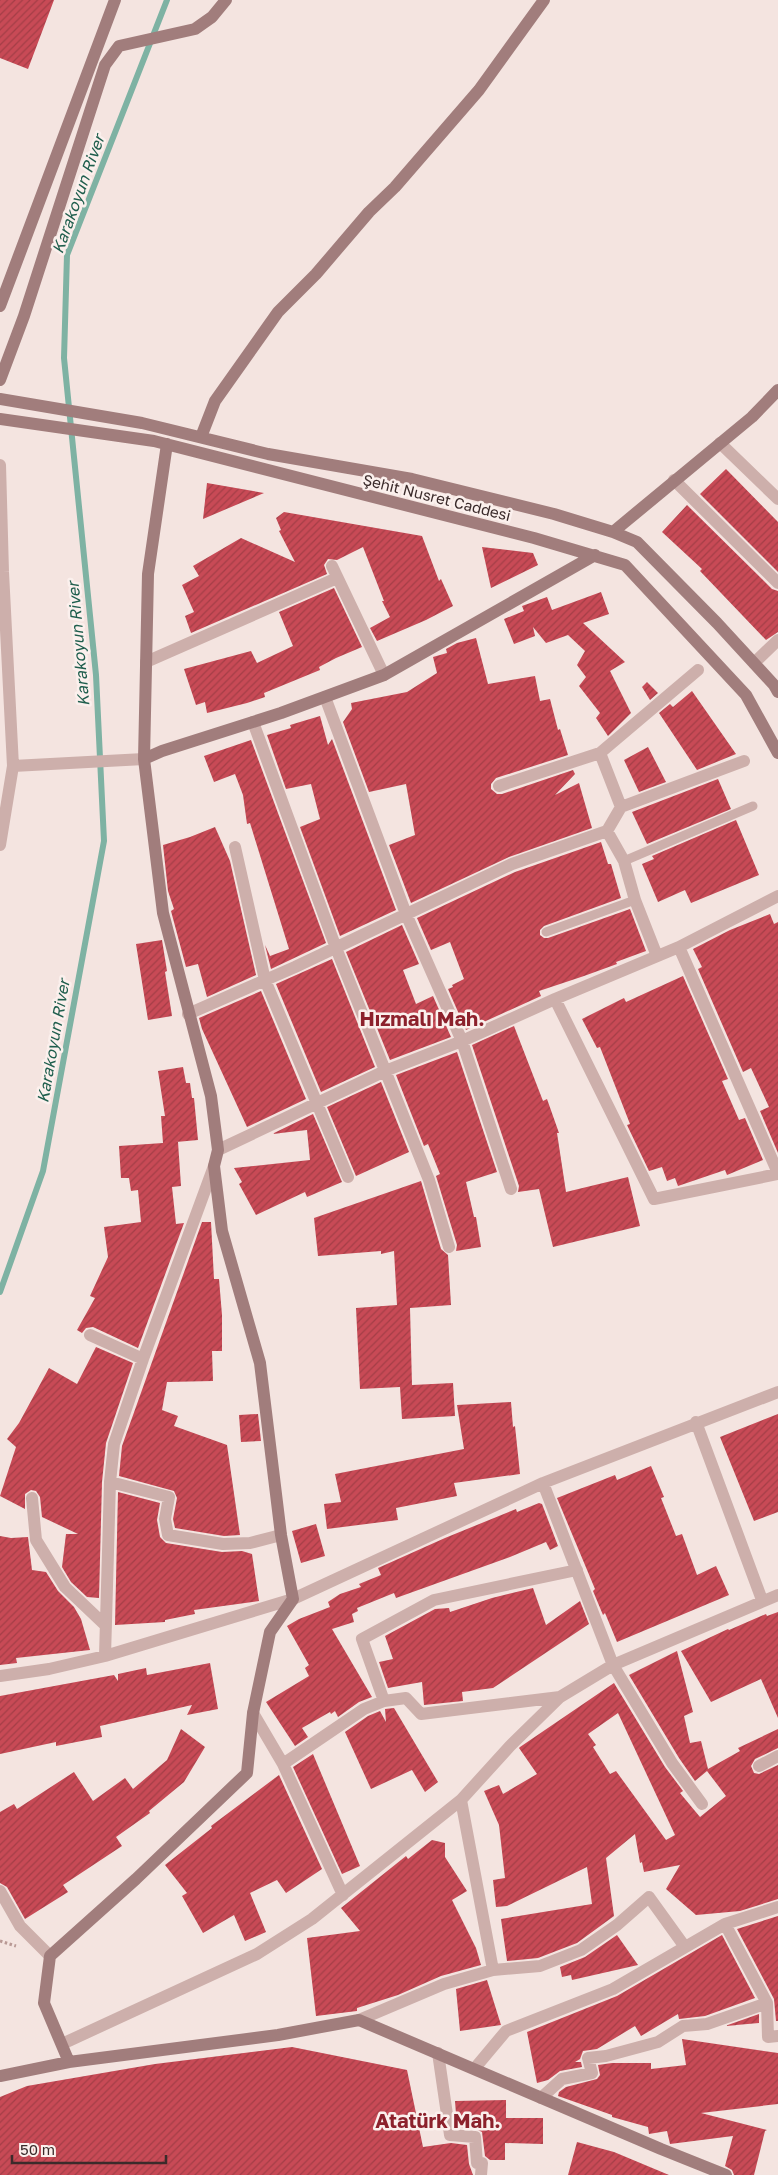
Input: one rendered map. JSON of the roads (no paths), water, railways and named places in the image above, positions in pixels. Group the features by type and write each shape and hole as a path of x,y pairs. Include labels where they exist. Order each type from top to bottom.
{"street":[{"path":"0,306 2,293 115,0"},
{"path":"0,380 24,316 105,65 119,46 195,29 212,17 226,0"},
{"path":"200,437 215,401 278,312 316,274 369,212 395,187 479,90 544,0"},
{"path":"613,532 752,417 778,390"},
{"name":"Şehit Nusret Caddesi","path":"0,399 15,400 142,423 268,454 440,485 554,514 613,532 637,542 777,687"},
{"name":"Şehit Nusret Caddesi","path":"0,419 154,441 595,554 625,565 746,695 778,753"},
{"path":"720,443 778,500"},
{"path":"105,1656 104,1624 110,1482 114,1444 214,1166 218,1150 211,1096 163,913 144,759 148,574 166,444"},
{"path":"0,465 2,572 13,766 0,845"},
{"path":"674,480 778,583"},
{"path":"13,766 144,759 162,751 326,697 384,674 595,554"},
{"path":"146,662 334,572 384,674"},
{"path":"754,663 778,640"},
{"path":"499,786 600,754 698,670"},
{"path":"326,697 406,914 462,1041 511,1189"},
{"path":"253,722 336,948 429,1180 449,1247"},
{"path":"600,754 621,808"},
{"path":"188,1014 336,948 512,864 607,831 621,808 744,761"},
{"path":"607,831 624,862 635,900 657,956"},
{"path":"235,847 265,980 315,1103 348,1177"},
{"path":"218,1150 385,1071 462,1041 555,999 679,947 778,896"},
{"path":"555,999 654,1199 778,1174 679,947"},
{"path":"69,2062 44,2003 50,1956 136,1879 246,1773 253,1713 270,1632 293,1600 282,1535 260,1363 222,1231 214,1166"},
{"path":"90,1335 143,1359"},
{"path":"0,1676 49,1669 105,1656 293,1600 543,1483 696,1422 778,1392"},
{"path":"696,1422 762,1600"},
{"path":"110,1482 169,1496 165,1519 168,1535 223,1544 250,1543 282,1535"},
{"path":"543,1483 613,1665 672,1763 702,1804"},
{"path":"32,1498 36,1540 65,1587 104,1624"},
{"path":"384,1701 362,1639 434,1600 577,1570"},
{"path":"62,2044 257,1954 312,1919 461,1800 510,1746 560,1697 613,1665 762,1600 778,1595"},
{"path":"283,1764 364,1709 384,1701 406,1698 421,1714 560,1697"},
{"path":"253,1713 283,1764 343,1895"},
{"path":"759,1766 778,1756"},
{"path":"461,1800 493,1970"},
{"path":"0,1891 20,1926 50,1956"},
{"path":"0,2076 69,2062 278,2035 359,2020 444,1984 493,1970 540,1966 582,1950 617,1925 649,1897 685,1947"},
{"path":"475,2068 506,2031 613,1989 725,1924 778,1907"},
{"path":"725,1924 767,2003 768,2037 778,2036"},
{"path":"541,2098 562,2078 592,2073 588,2058 658,2042 683,2026 707,2024 767,2003"},
{"path":"359,2020 726,2175"},
{"path":"438,2053 450,2134 475,2137 477,2163 482,2164 481,2175"}],"lane":[{"path":"624,862 753,806"},
{"path":"546,932 635,900"}],"waterway":[{"name":"Karakoyun River","path":"0,1292 43,1171 104,841 96,675 64,358 67,255 167,0"}],"district":[{"name":"Hızmalı Mah.","path":"422,1018"},
{"name":"Atatürk Mah.","path":"438,2120"}]}
